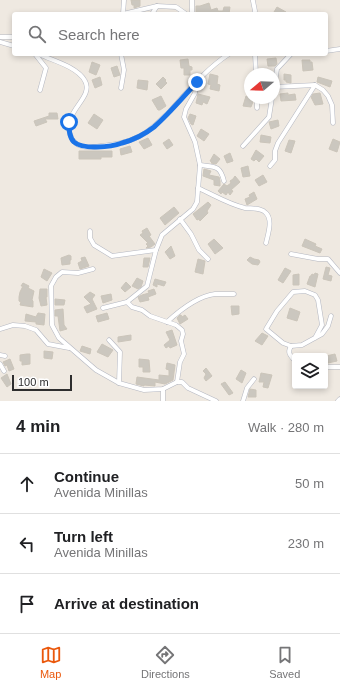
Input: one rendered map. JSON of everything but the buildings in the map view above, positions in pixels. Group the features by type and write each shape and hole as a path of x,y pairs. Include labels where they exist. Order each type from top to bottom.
{"street":[{"path":"123,12 124,0"},
{"path":"192,0 192,12"},
{"path":"253,1 255,12"},
{"path":"132,12 157,6 176,7 183,12"},
{"path":"153,12 157,6"},
{"path":"0,37 12,37"},
{"path":"0,42 12,45"},
{"path":"328,51 340,49"},
{"path":"37,56 46,68 40,90"},
{"path":"43,56 75,70 85,81 87,87 85,97 72,114 69,122 69,133 73,141 80,146 88,147 121,144 140,136 154,127 216,62 226,56"},
{"path":"121,56 124,70 121,88"},
{"path":"255,56 256,68"},
{"path":"278,68 289,56"},
{"path":"103,308 127,302 147,286 156,250 162,235 193,209 197,202 200,165 195,142 184,117 186,109 195,93 197,82"},
{"path":"280,88 315,85 323,90 332,105 333,123"},
{"path":"270,166 275,160 275,151 278,143 315,85"},
{"path":"242,146 269,117 271,104"},
{"path":"200,165 217,167 222,173 224,181"},
{"path":"198,188 236,205 261,209 266,212 269,227 266,243"},
{"path":"180,219 191,234 199,250 208,260"},
{"path":"90,232 90,238 94,245 112,256 156,250"},
{"path":"291,254 314,259 328,259 340,273"},
{"path":"94,270 62,272 56,277 51,286 52,325 59,338 96,370 118,383 144,390 163,389 177,382 182,382 188,388 216,401"},
{"path":"315,338 322,325 318,300 315,295 306,291 293,292 277,311 266,328 283,343 291,346 302,345 315,338 322,334 328,326 331,316"},
{"path":"167,322 179,311 193,302 214,294 234,294"},
{"path":"127,302 132,307 142,310 150,316 176,325 182,330 183,334 181,341 184,354 180,362 177,382"},
{"path":"0,328 13,325 24,326 36,330 48,344 70,348"},
{"path":"109,340 120,352 118,383"},
{"path":"291,346 289,354 292,358"},
{"path":"0,355 5,356"},
{"path":"0,364 4,371"},
{"path":"328,366 340,367"},
{"path":"243,401 247,388 254,379"},
{"path":"163,389 163,401"}],"route":[{"path":"69,122 69,133 73,141 80,146 88,147 121,144 140,136 154,127 197,82"}]}
